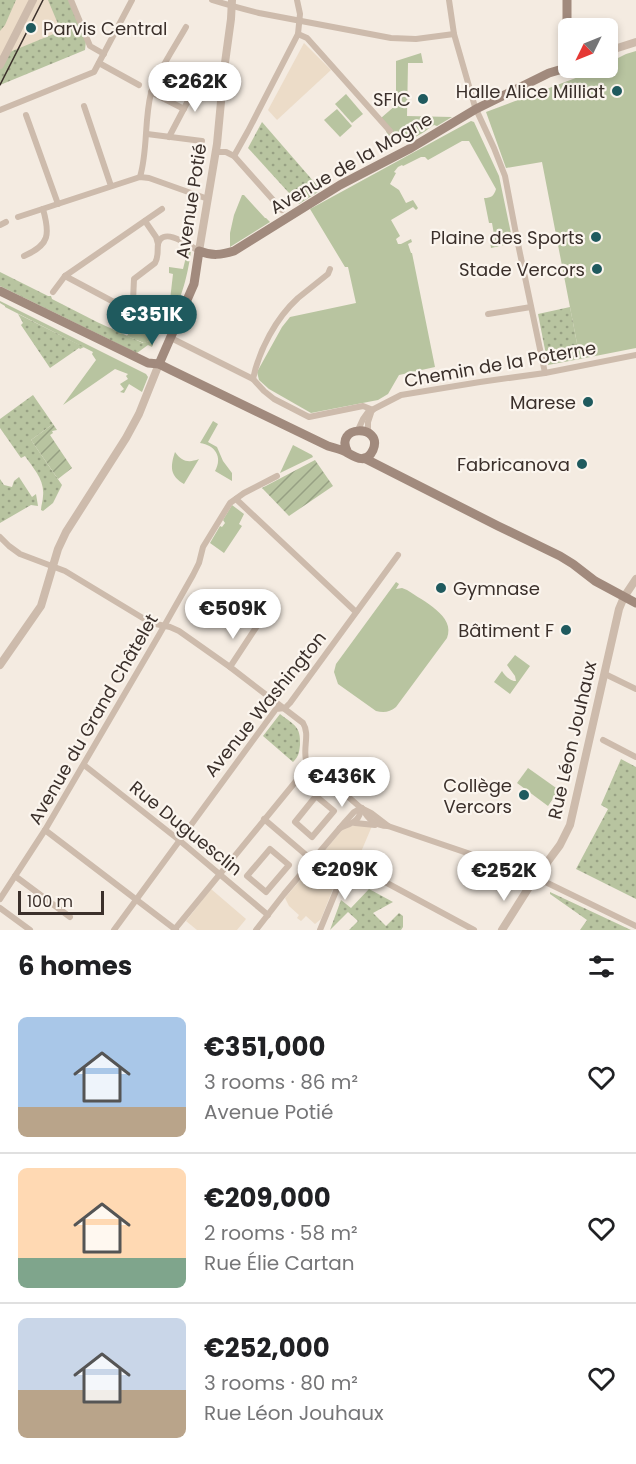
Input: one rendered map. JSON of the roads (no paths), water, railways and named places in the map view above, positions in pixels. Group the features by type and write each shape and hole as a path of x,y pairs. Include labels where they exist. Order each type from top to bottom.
{"main road":[{"path":"567,0 567,18"},
{"name":"Avenue de la Mogne","path":"199,251 210,255 221,255 234,251 347,181 411,148 476,109 558,67"},
{"name":"Avenue Potié","path":"159,364 194,284 199,251"},
{"path":"0,291 148,363 159,364 205,385 332,448 355,458 364,458 560,556 595,581 636,603"},
{"path":"332,448 345,441 350,434 363,431 373,440 375,454 382,467"},
{"path":"345,441 348,453"},
{"path":"364,458 374,449"}],"street":[{"path":"0,65 33,0"},
{"path":"71,0 90,46 104,54"},
{"path":"0,110 94,72 132,0"},
{"path":"212,0 300,22 397,39 454,34"},
{"path":"234,156 298,34 300,14 297,0"},
{"path":"449,0 454,34 476,109 505,176 545,373"},
{"name":"Avenue Potié","path":"199,251 216,152 231,3"},
{"path":"140,177 152,92 186,27"},
{"path":"298,34 307,38 390,130"},
{"path":"618,48 636,42"},
{"path":"99,63 139,85"},
{"path":"169,137 200,78"},
{"path":"152,92 184,109"},
{"path":"84,106 111,186"},
{"path":"26,114 58,204"},
{"path":"147,134 202,141"},
{"path":"216,152 225,152 234,156 282,210"},
{"path":"18,217 140,177 149,178 208,199"},
{"path":"24,256 40,246 46,237 48,227 43,209"},
{"path":"53,292 65,276 162,209"},
{"path":"65,276 127,309 133,301 134,279 158,259 156,237 145,221"},
{"path":"158,245 165,237 179,238 199,251"},
{"path":"253,379 261,351 283,316 297,299 328,274 330,269"},
{"path":"488,314 531,307"},
{"name":"Chemin de la Poterne","path":"171,338 253,379 274,399 309,417 363,406 373,410 401,395 545,373 636,356"},
{"path":"0,664 41,606 55,555 66,532 126,438 139,414 159,364"},
{"path":"363,431 373,410"},
{"name":"Avenue du Grand Châtelet","path":"0,899 84,765 193,575 203,548 230,503 277,476"},
{"path":"236,499 356,612"},
{"path":"0,537 20,554 71,575 151,623 170,627 179,632 230,667 303,723 306,728 306,760 361,808 388,826"},
{"name":"Avenue Washington","path":"114,930 276,709 285,708 398,555"},
{"name":"Rue Léon Jouhaux","path":"502,930 563,840 570,825 619,609 636,579"},
{"path":"230,667 257,626"},
{"path":"604,674 636,689"},
{"path":"603,740 636,757"},
{"path":"45,830 176,929 310,764"},
{"name":"Rue Duguesclin","path":"84,765 179,840 268,915"},
{"path":"316,796 334,811 323,823 312,837 295,822 316,796"},
{"path":"355,823 361,814 361,808"},
{"path":"361,808 376,825"},
{"path":"256,930 312,860 354,812 361,808"},
{"path":"264,819 312,860"},
{"path":"340,828 355,823 388,826 536,877 635,923"},
{"path":"270,849 289,865 266,892 247,876 270,849"},
{"path":"320,930 348,862 474,930"},
{"path":"15,876 70,917"},
{"path":"0,908 30,930"}],"tram line":[{"path":"0,85 43,0"}],"place":[{"name":"Parvis Central","path":"31,28"},
{"name":"Halle Alice Milliat","path":"617,91"},
{"name":"SFIC","path":"423,99"},
{"name":"Plaine des Sports","path":"596,237"},
{"name":"Stade Vercors","path":"597,269"},
{"name":"Marese","path":"588,402"},
{"name":"Fabricanova","path":"582,464"},
{"name":"Gymnase","path":"441,588"},
{"name":"Bâtiment F","path":"566,630"},
{"name":"Collège Vercors","path":"524,795"}]}
